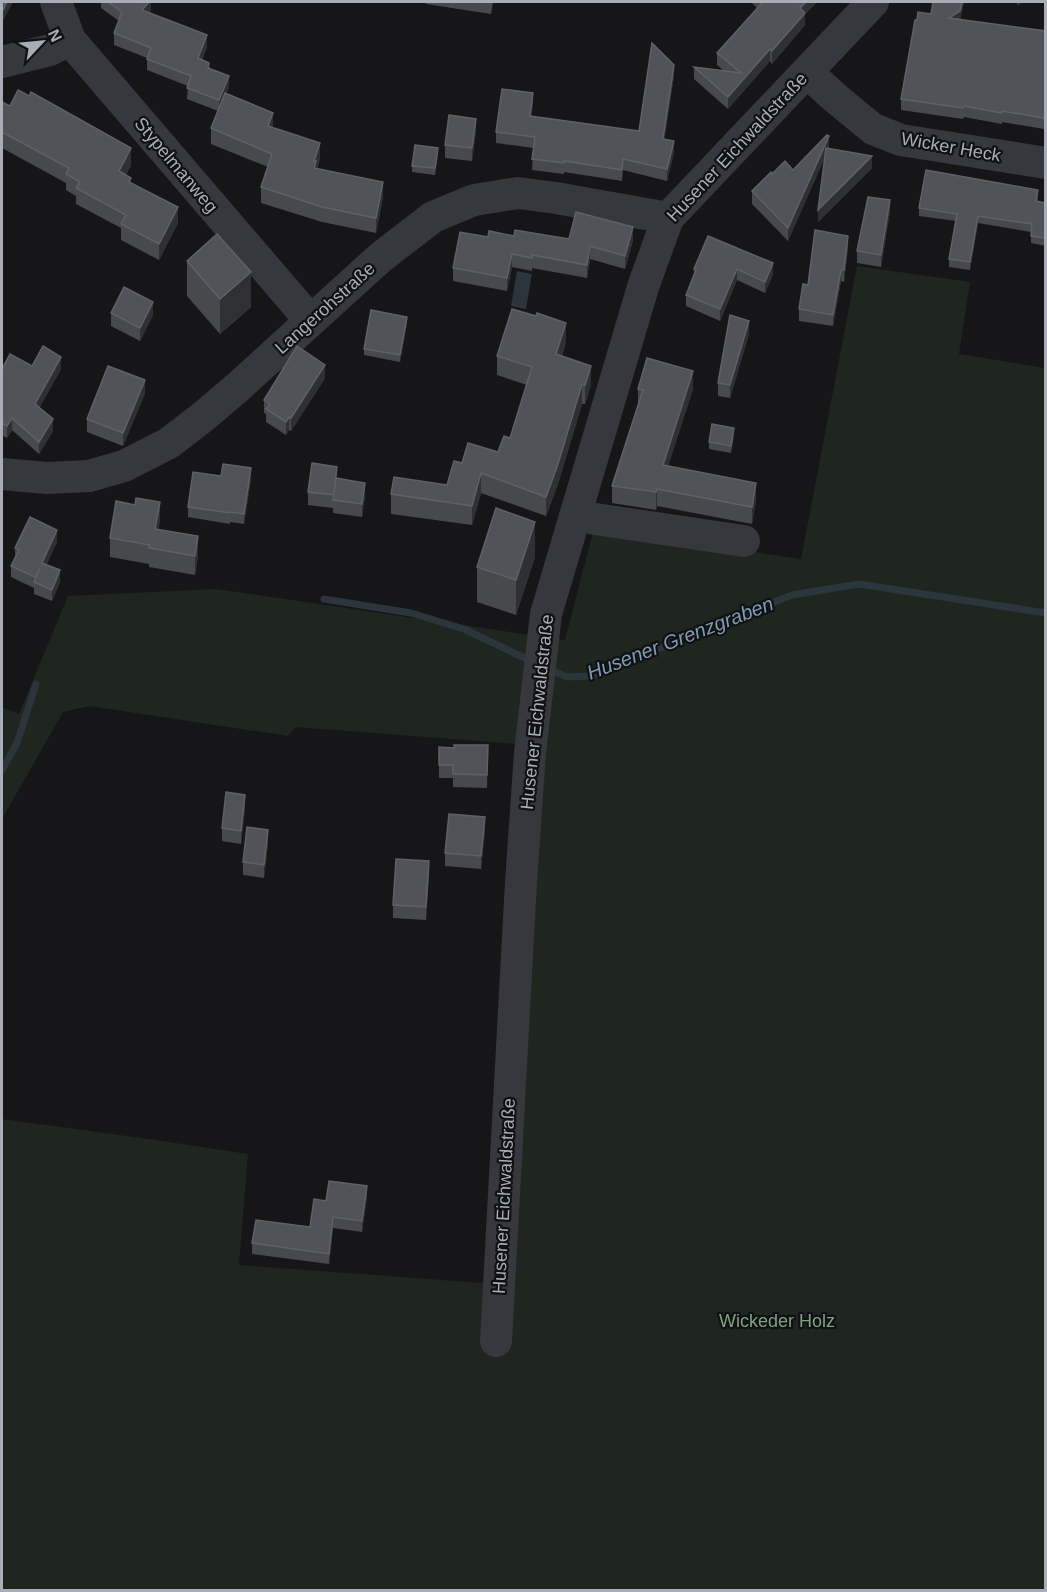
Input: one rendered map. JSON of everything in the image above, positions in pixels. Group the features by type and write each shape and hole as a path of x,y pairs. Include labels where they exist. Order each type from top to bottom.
{"street":[{"name":"Stypelmanweg","path":"56,2 70,40 310,320"},
{"name":"Husener Eichwaldstraße","path":"496,1341 520,882 530,753 546,614 644,284 668,218 873,2"},
{"path":"2,62 50,50 70,40"},
{"name":"Wicker Heck","path":"807,72 873,129 901,140 1046,163"},
{"name":"Langerohstraße","path":"2,474 47,478 88,476 124,466 169,443 238,387 381,257 433,217 474,200 518,193 668,218"},
{"path":"575,516 744,541"}],"green space":[{"name":"Wickeder Holz","path":"857,266 970,282 959,354 1045,368 1045,1590 2,1590 2,1119 248,1154 239,1265 509,1285 541,746 296,727 288,736 89,706 63,712 2,819 2,707 19,714 68,596 216,589 565,640 594,528 801,559"}],"shaded area":[{"path":"517,271 532,274 526,309 511,306"}],"building":[{"path":"2,2 7,2 2,12"},
{"path":"108,2 149,2 142,10 207,35 198,58 209,63 208,68 229,76 219,100 187,88 191,76 147,59 151,48 114,33 122,12"},
{"path":"763,2 806,2 800,8 805,13 728,97 694,67 741,73 717,53"},
{"path":"933,2 962,2 960,11 949,18 1046,31 1046,119 1002,111 1002,113 901,99 915,20 917,20 918,12 931,14"},
{"path":"652,43 674,65 663,139 674,141 667,169 623,159 622,170 564,161 564,163 532,159 535,137 496,132 502,89 533,93 530,116 639,131"},
{"path":"18,90 29,96 31,92 131,148 119,171 131,178 129,182 178,207 159,244 121,224 126,215 76,188 80,182 66,174 69,168 2,132 2,102 10,106"},
{"path":"225,93 273,113 268,126 320,143 314,168 383,182 376,218 322,207 261,187 272,154 211,128"},
{"path":"449,115 476,119 472,148 445,145"},
{"path":"827,135 829,136 788,228 752,191 785,161 793,170"},
{"path":"415,145 438,148 435,168 412,166"},
{"path":"826,148 872,156 818,210"},
{"path":"926,170 1038,190 1036,201 1046,203 1046,238 1031,236 1032,224 978,216 970,262 949,259 957,214 919,208"},
{"path":"868,197 890,200 881,255 857,251"},
{"path":"576,212 633,227 625,256 590,246 587,265 532,255 532,258 512,254 507,278 453,268 460,232 488,237 489,231 514,236 515,230 569,239"},
{"path":"815,230 848,236 844,270 841,270 833,315 799,309 803,284 808,285"},
{"path":"217,234 251,272 220,299 187,261"},
{"path":"708,236 773,263 765,282 737,269 720,309 686,295"},
{"path":"124,287 153,302 140,328 111,313"},
{"path":"512,309 536,316 537,313 566,323 556,354 591,366 585,385 582,384 546,497 481,473 472,506 391,494 394,477 447,485 454,461 462,463 468,443 498,452 504,436 510,438 532,367 497,356"},
{"path":"371,310 407,317 400,355 364,349"},
{"path":"730,315 749,321 730,385 718,383"},
{"path":"43,346 61,357 35,404 53,419 39,442 12,418 7,426 2,423 2,369 10,354 32,366"},
{"path":"297,346 325,365 291,418 289,417 286,422 266,409 270,404 264,400"},
{"path":"647,358 693,371 663,465 756,483 752,507 657,489 656,492 612,486 643,390 638,389"},
{"path":"108,366 145,380 123,433 87,419"},
{"path":"712,424 734,428 731,446 709,442"},
{"path":"312,463 337,467 334,495 308,492"},
{"path":"223,464 251,468 244,514 188,507 193,472 221,476"},
{"path":"336,478 365,483 362,504 333,500"},
{"path":"136,498 160,502 155,529 198,536 195,556 110,538 116,501 135,505"},
{"path":"496,508 535,522 516,580 477,567"},
{"path":"30,517 57,530 42,563 60,570 52,590 34,582 40,568 35,577 11,566 19,550 15,548"},
{"path":"454,745 488,745 487,775 453,774 453,765 439,765 439,747 454,748"},
{"path":"226,792 245,795 241,831 222,828"},
{"path":"449,814 485,817 481,856 445,853"},
{"path":"247,827 268,830 264,865 243,862"},
{"path":"396,859 429,861 426,907 393,905"},
{"path":"329,1181 367,1186 362,1221 333,1217 329,1254 252,1243 256,1220 310,1227 314,1199 326,1201"}],"waterway":[{"name":"Husener Grenzgraben","path":"549,669 567,677 591,676 792,595 859,584 1046,613"},
{"name":"Husener Grenzgraben","path":"324,599 411,613 464,629 533,662"},
{"name":"Husener Grenzgraben","path":"2,770 17,743 36,684"}]}
